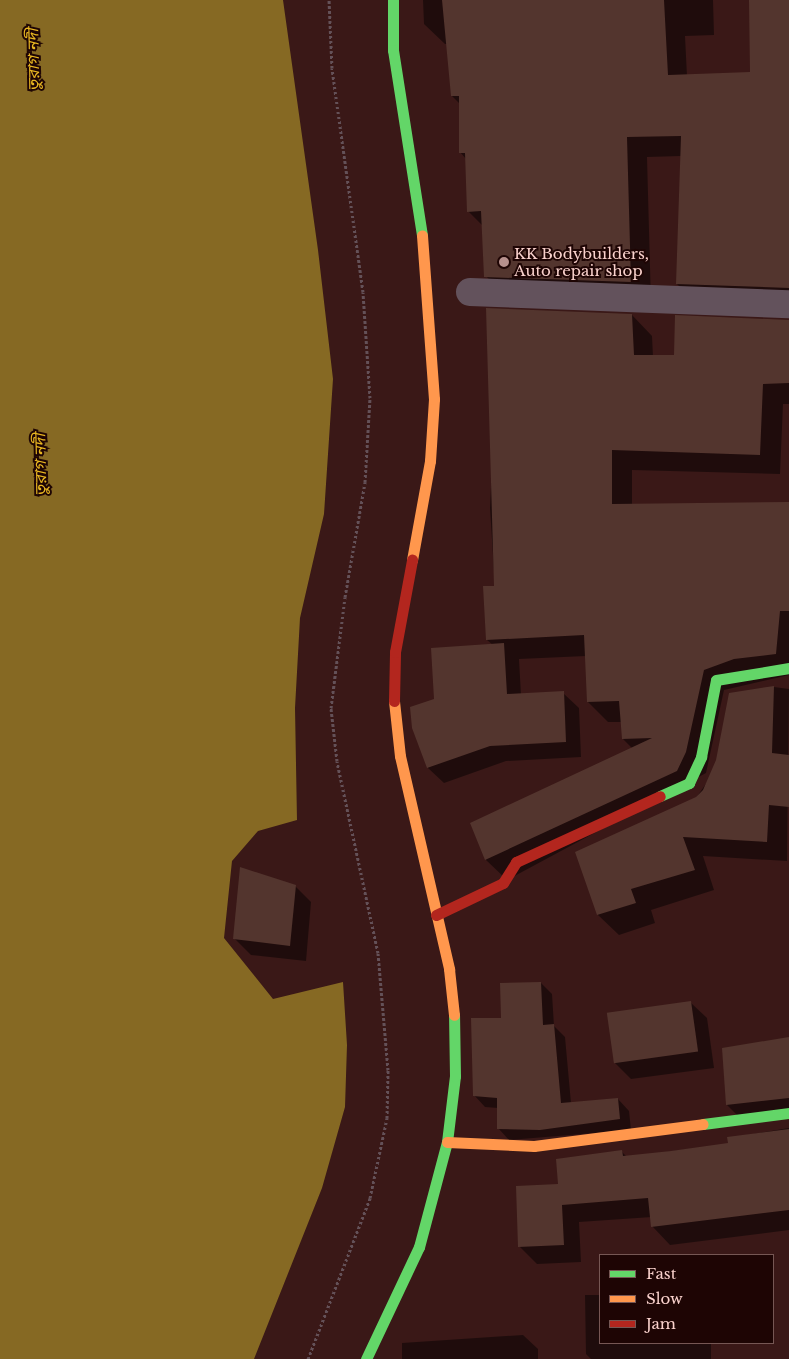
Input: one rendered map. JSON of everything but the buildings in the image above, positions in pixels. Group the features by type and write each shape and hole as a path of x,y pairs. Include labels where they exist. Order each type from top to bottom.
{"main road":[{"path":"366,1359 418,1247 447,1142 455,1076 456,1028 449,969 402,765 394,705 395,652 430,461 434,399 425,256 393,50 393,0"},
{"path":"436,915 503,883 516,862 689,783 701,757 716,680 738,674 789,668"},
{"path":"447,1142 534,1146 789,1113"}],"street":[{"path":"470,292 789,304"}],"path":[{"path":"308,1359 370,1198 387,1118 388,1070 378,953 337,761 330,708 345,596 365,482 370,398 363,292 332,68 329,0"}],"water":[{"name":"তুরাগ নদী","path":"0,0 283,0 318,250 333,379 324,514 300,618 295,708 297,820 258,831 232,861 224,938 273,999 343,982 347,1045 345,1107 322,1188 254,1359 0,1359"}],"traffic: fast":[{"path":"393,0 393,50 422,235"},
{"path":"660,796 689,783 701,757 716,680 789,668"},
{"path":"366,1359 419,1247 447,1142 455,1076 454,1015"},
{"path":"703,1124 789,1113"}],"traffic: slow":[{"path":"412,560 430,461 434,399 422,235"},
{"path":"394,701 400,756 449,969 454,1015"},
{"path":"447,1142 534,1146 703,1124"}],"traffic: jam":[{"path":"394,701 395,652 412,560"},
{"path":"436,915 503,883 516,862 660,796"}],"place":[{"name":"KK Bodybuilders, Auto repair shop","path":"504,262"}]}
